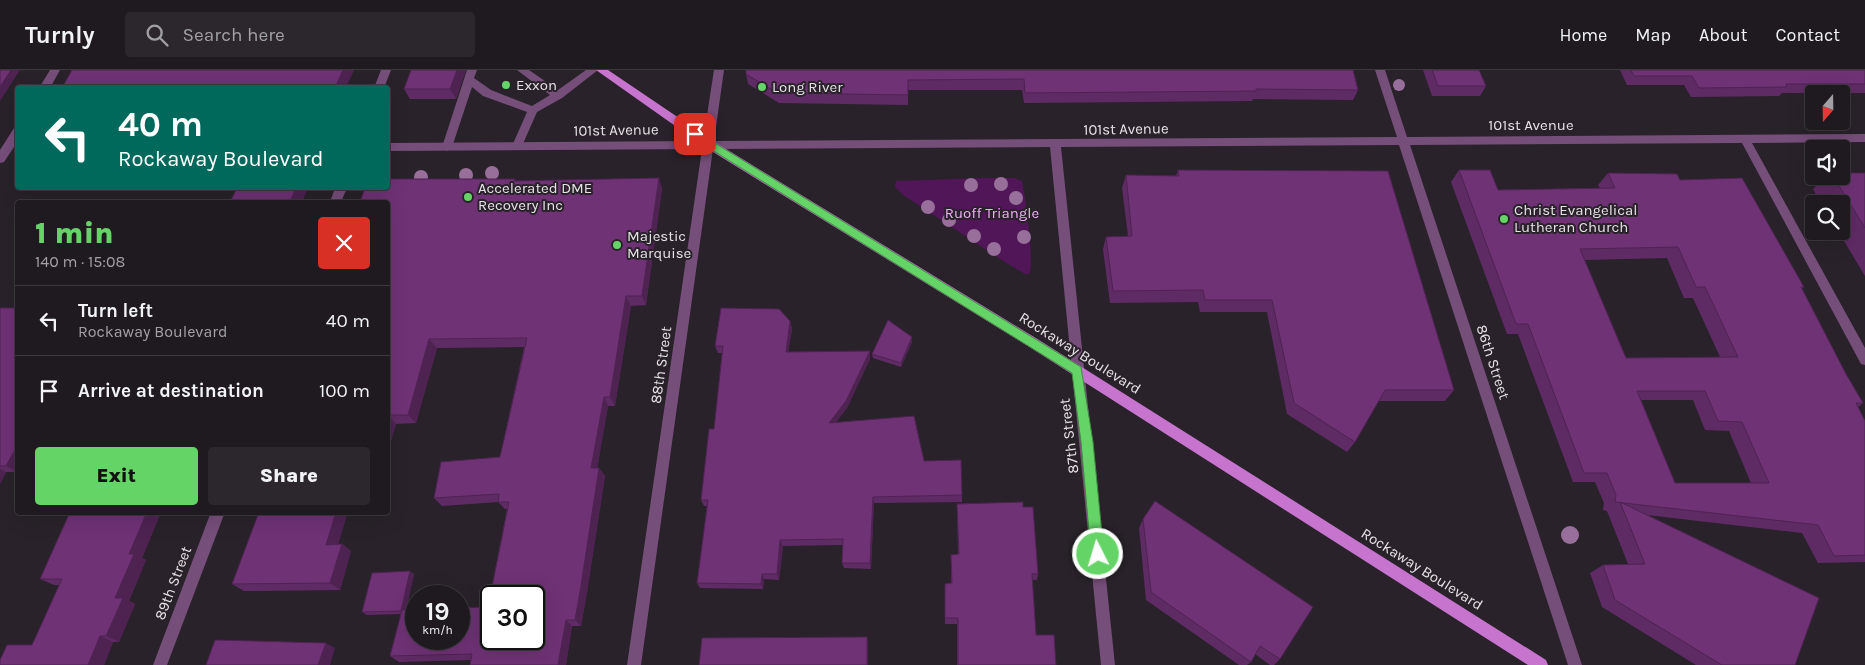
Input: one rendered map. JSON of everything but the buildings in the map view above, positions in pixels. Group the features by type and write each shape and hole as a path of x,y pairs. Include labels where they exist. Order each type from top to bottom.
{"main road":[{"name":"Rockaway Boulevard","path":"601,70 709,144 1077,370 1541,665"}],"street":[{"path":"46,85 55,70"},
{"path":"381,85 386,70"},
{"path":"517,146 533,110 594,70"},
{"name":"88th Street","path":"634,665 719,70"},
{"name":"86th Street","path":"1380,70 1575,665"},
{"path":"518,71 558,95"},
{"path":"447,147 470,75 489,91 533,110"},
{"path":"2,153 15,135"},
{"name":"101st Avenue","path":"390,148 709,144 1055,144 1865,138"},
{"path":"1745,139 1865,360"},
{"name":"87th Street","path":"1055,144 1077,370 1087,442 1108,665"},
{"path":"2,153 15,151"},
{"name":"89th Street","path":"160,665 217,515"}],"green space":[{"name":"Ruoff Triangle","path":"1014,178 1022,181 1030,244 1031,268 1029,274 1025,274 1008,264 903,195 895,187 896,181"}],"place":[{"name":"Exxon","path":"506,85"},
{"name":"Long River","path":"762,87"},
{"name":"Accelerated DME Recovery Inc","path":"468,197"},
{"name":"Christ Evangelical Lutheran Church","path":"1504,219"},
{"name":"Majestic Marquise","path":"617,245"}],"route":[{"path":"695,134 1077,370 1087,442 1098,554"}]}
